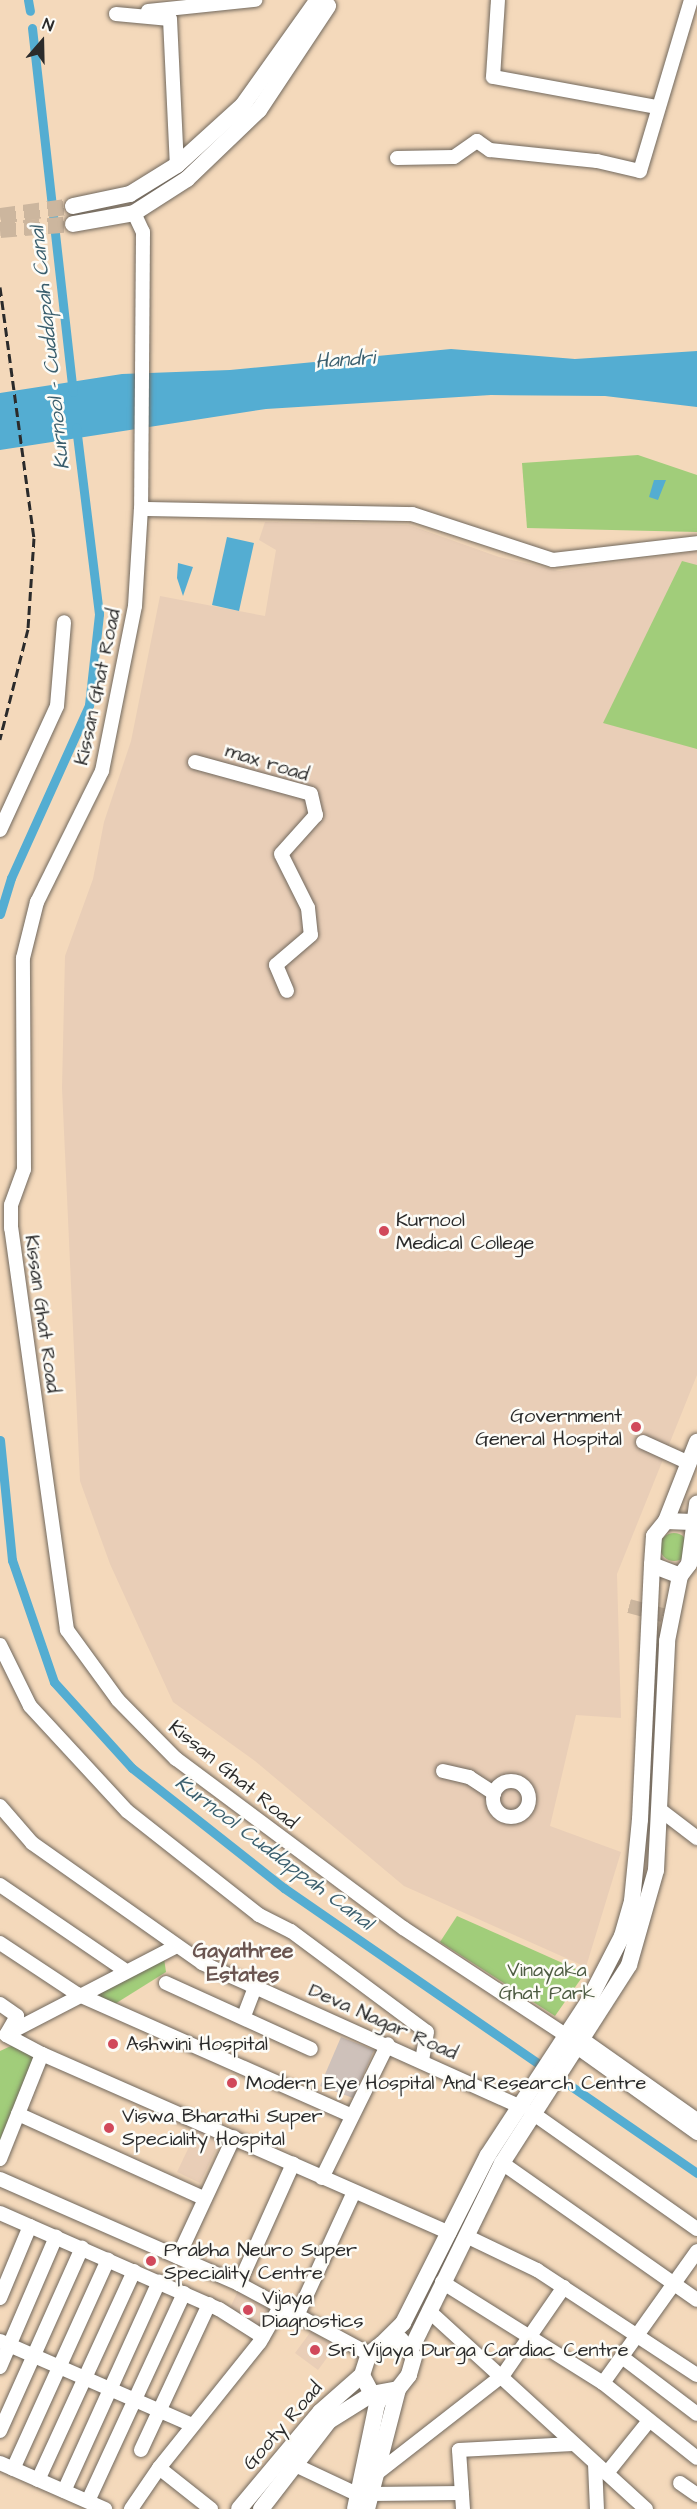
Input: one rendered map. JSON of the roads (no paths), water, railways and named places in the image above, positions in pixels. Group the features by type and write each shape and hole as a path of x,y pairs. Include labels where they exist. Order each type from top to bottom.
{"main road":[{"path":"73,206 130,194 177,165 243,105 324,2"},
{"path":"73,224 134,213 187,179 259,110 324,2"},
{"path":"572,2044 613,1959 632,1901 654,1536 666,1521 697,1442"},
{"path":"385,2392 362,2375 369,2354 403,2323 449,2233 525,2109 629,1965 649,1905 663,1812 667,1641 693,1549 697,1504"},
{"path":"666,1521 693,1549"},
{"path":"652,1565 693,1549"},
{"path":"363,2502 377,2404 385,2392 412,2365 411,2349 502,2163 525,2109"},
{"path":"382,2344 401,2340 411,2349"},
{"name":"Gooty Road","path":"240,2509 320,2412 362,2375"},
{"path":"363,2502 376,2474 385,2392"},
{"name":"Gooty Road","path":"261,2509 329,2421 385,2392"}],"street":[{"path":"177,165 170,19 116,14 255,0"},
{"path":"498,0 493,77 657,107"},
{"path":"397,158 454,157 477,141 490,150 597,161 640,171 690,0"},
{"name":"Kissan Ghat Road","path":"134,213 143,232 141,509 135,606 102,771 37,902 19,1002 24,1169 10,1205 11,1228 67,1630 118,1700 176,1760 403,1928 572,2044"},
{"path":"141,509 412,514 553,560 697,543"},
{"path":"0,830 57,706 64,622"},
{"name":"max road","path":"195,762 311,794 316,815 281,854 308,908 310,935 276,965 287,991"},
{"path":"643,1442 689,1463"},
{"path":"0,1645 30,1706 127,1811 259,1915 291,1931 427,2032 422,2060"},
{"path":"443,1771 469,1777 494,1793"},
{"name":"Deva Nagar Road","path":"0,1806 32,1843 175,1947 255,1988 388,2044 525,2109 697,2229"},
{"path":"663,1812 697,1838"},
{"path":"0,1885 123,1970"},
{"path":"0,1943 77,1994 350,2115"},
{"path":"3,2037 77,1994 175,1947"},
{"path":"166,1983 244,2016 311,2049"},
{"path":"244,2016 255,1988"},
{"path":"0,2004 17,2016 3,2037"},
{"path":"3,2037 449,2233"},
{"path":"322,2178 350,2115 388,2044"},
{"path":"572,2044 697,2120"},
{"path":"572,2044 697,2133"},
{"path":"0,2159 42,2054"},
{"path":"18,2114 205,2199"},
{"path":"178,2257 234,2137"},
{"path":"502,2163 697,2300"},
{"path":"239,2284 293,2164"},
{"path":"0,2179 239,2284 296,2318 369,2354"},
{"path":"296,2318 354,2192"},
{"path":"1,2218 30,2226 209,2304 262,2337"},
{"path":"0,2298 30,2226"},
{"path":"466,2236 564,2287 640,2334 697,2375"},
{"path":"0,2367 5,2343 56,2237"},
{"path":"0,2431 82,2248"},
{"path":"603,2383 675,2285 697,2251"},
{"path":"105,2509 6,2466 60,2367 108,2260"},
{"path":"38,2480 134,2271"},
{"path":"64,2491 159,2282"},
{"path":"442,2282 603,2383 648,2422 697,2458"},
{"path":"376,2474 503,2375 533,2338 564,2287"},
{"path":"88,2501 184,2293"},
{"path":"141,2450 209,2304"},
{"path":"131,2509 159,2468 262,2337 280,2307"},
{"path":"429,2311 503,2375 573,2444 646,2509"},
{"path":"5,2343 192,2425"},
{"path":"622,2357 697,2414"},
{"path":"607,2473 648,2422"},
{"path":"463,2509 459,2450 573,2444"},
{"path":"294,2464 363,2502 462,2493"},
{"path":"595,2464 600,2506"},
{"path":"159,2468 211,2509"},
{"path":"680,2483 697,2495"}],"water":[{"name":"Handri","path":"451,349 575,359 697,351 697,407 605,396 491,395 266,409 0,450 0,393 122,374 230,370"},
{"path":"654,480 666,480 658,500 649,497"},
{"path":"227,537 254,543 239,611 212,605"},
{"path":"178,563 193,567 183,596 177,578"}],"waterway":[{"path":"28,0 30,11"},
{"name":"Kurnool - Cuddapah Canal","path":"32,28 73,392"},
{"name":"Kurnool Cuddappah Canal","path":"0,914 11,878 89,705 99,614 76,427"},
{"name":"Kurnool Cuddappah Canal","path":"0,1440 12,1560 54,1682 132,1768 284,1888 697,2173"}],"tunnel":[{"path":"0,216 73,206"},
{"path":"0,230 73,224"},
{"path":"629,1606 677,1619"}],"railway":[{"path":"0,287 34,538 28,629 0,739"}],"place":[{"name":"Kurnool Medical College","path":"384,1231"},
{"name":"Government General Hospital","path":"636,1427"},
{"name":"Ashwini Hospital","path":"113,2044"},
{"name":"Modern Eye Hospital And Research Centre","path":"232,2083"},
{"name":"Viswa Bharathi Super Speciality Hospital","path":"109,2128"},
{"name":"Prabha Neuro Super Speciality Centre","path":"151,2261"},
{"name":"Vijaya Diagnostics","path":"248,2310"},
{"name":"Sri Vijaya Durga Cardiac Centre","path":"315,2350"}],"district":[{"name":"Gayathree Estates","path":"243,1963"}],"park label":[{"name":"Vinayaka Ghat Park","path":"547,1982"}]}
